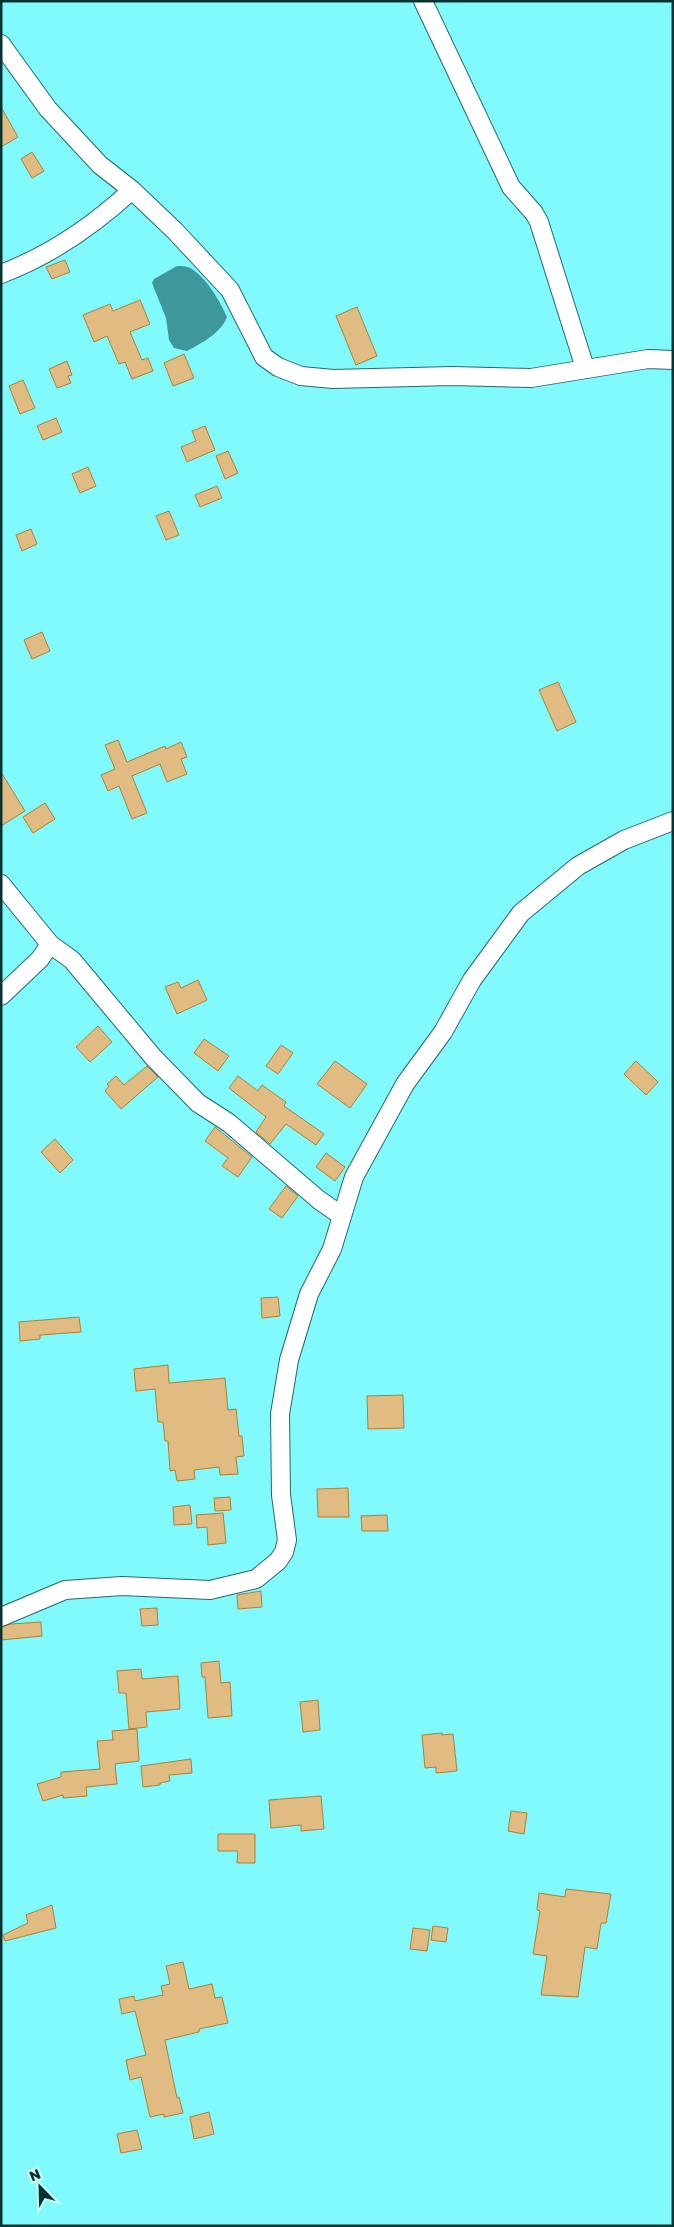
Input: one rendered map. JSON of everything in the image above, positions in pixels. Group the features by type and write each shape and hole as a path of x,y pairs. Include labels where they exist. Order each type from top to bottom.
{"street":[{"path":"423,1 511,187 534,212 539,222 586,368"},
{"path":"1,44 48,109 100,165 132,190 230,290 264,357 278,367 301,376 333,379 387,376 531,378 648,359 673,360"},
{"path":"1,274 57,248 109,211 132,190"},
{"path":"1,1616 65,1590 122,1586 210,1590 224,1588 256,1579 278,1561 284,1552 287,1540 281,1495 280,1414 289,1360 309,1294 332,1248 354,1177 405,1084 443,1032 472,980 521,913 578,866 624,840 673,821"},
{"path":"1,884 50,944 72,960 153,1057 198,1103 229,1124 319,1200 342,1216"},
{"path":"1,996 40,959 50,944"}],"water":[{"path":"177,266 190,268 203,278 217,297 227,317 216,333 187,351 174,348 169,340 166,318 152,283 154,279"}],"building":[{"path":"1,107 18,137 1,147"},
{"path":"32,152 44,171 32,178 21,159"},
{"path":"65,260 70,272 52,279 46,267"},
{"path":"140,300 150,324 130,332 142,360 148,358 153,371 132,379 125,362 119,364 107,336 94,342 83,315 110,304 113,311"},
{"path":"357,307 377,356 356,365 336,316"},
{"path":"184,354 194,378 173,386 164,363"},
{"path":"67,361 72,375 68,376 71,383 57,388 49,369"},
{"path":"23,380 35,408 20,414 9,386"},
{"path":"56,418 62,432 43,440 37,426"},
{"path":"205,426 215,450 187,462 181,447 196,441 192,431"},
{"path":"228,451 238,473 225,479 216,456"},
{"path":"88,467 96,486 80,493 72,474"},
{"path":"217,486 222,498 200,507 195,495"},
{"path":"169,511 179,535 166,540 156,516"},
{"path":"31,529 37,544 22,551 16,535"},
{"path":"42,632 50,651 32,659 24,640"},
{"path":"558,682 576,722 557,731 539,690"},
{"path":"118,740 127,762 165,746 166,749 181,742 187,757 181,759 187,774 167,782 160,764 132,776 147,813 132,819 119,786 108,791 101,775 115,769 105,745"},
{"path":"1,772 25,811 1,826"},
{"path":"45,803 55,819 33,833 23,817"},
{"path":"198,980 207,1000 177,1014 165,987 178,982 181,988"},
{"path":"98,1026 112,1042 90,1062 76,1047"},
{"path":"204,1039 229,1056 218,1071 194,1053"},
{"path":"281,1045 293,1053 278,1074 266,1066"},
{"path":"335,1061 367,1084 350,1108 317,1084"},
{"path":"636,1061 658,1082 646,1095 624,1074"},
{"path":"147,1066 158,1077 121,1109 105,1091 109,1086 107,1084 116,1076 124,1085"},
{"path":"238,1076 258,1091 262,1085 286,1102 284,1106 324,1134 316,1145 286,1124 270,1144 256,1132 266,1117 229,1088"},
{"path":"215,1127 252,1157 238,1177 222,1166 228,1158 205,1141"},
{"path":"55,1139 73,1160 60,1173 41,1152"},
{"path":"326,1153 345,1167 335,1181 316,1167"},
{"path":"286,1186 298,1196 282,1218 269,1209"},
{"path":"278,1297 280,1316 262,1318 261,1298"},
{"path":"79,1317 81,1332 40,1335 40,1339 20,1341 19,1322"},
{"path":"168,1365 169,1383 225,1378 228,1410 236,1409 239,1436 242,1436 244,1456 236,1457 238,1474 220,1475 219,1467 194,1470 195,1479 177,1481 175,1470 170,1471 168,1441 165,1441 163,1422 158,1422 155,1389 136,1391 134,1369"},
{"path":"403,1395 404,1428 368,1429 367,1396"},
{"path":"348,1488 349,1517 318,1517 317,1489"},
{"path":"230,1497 231,1510 215,1511 214,1498"},
{"path":"190,1505 192,1524 174,1525 173,1507"},
{"path":"223,1513 226,1543 208,1545 207,1527 197,1528 196,1515"},
{"path":"387,1515 388,1531 362,1531 361,1516"},
{"path":"261,1591 262,1607 238,1609 237,1595"},
{"path":"157,1608 158,1625 142,1626 140,1609"},
{"path":"41,1622 42,1636 1,1640 1,1627 11,1624"},
{"path":"219,1661 221,1683 230,1682 232,1716 208,1718 205,1677 202,1677 201,1663"},
{"path":"141,1669 142,1679 178,1676 180,1709 146,1712 147,1727 129,1729 126,1693 119,1693 117,1671"},
{"path":"318,1700 320,1730 303,1732 300,1702"},
{"path":"137,1729 139,1761 115,1764 117,1784 86,1787 87,1796 63,1798 63,1795 43,1801 37,1784 61,1777 61,1772 100,1769 97,1741 113,1740 112,1731"},
{"path":"442,1733 442,1735 453,1734 457,1771 436,1773 436,1767 425,1768 422,1735"},
{"path":"191,1759 192,1773 169,1775 170,1781 160,1783 160,1785 143,1787 141,1766"},
{"path":"321,1796 324,1829 301,1831 301,1825 271,1828 269,1800"},
{"path":"511,1811 527,1813 524,1834 508,1831"},
{"path":"218,1834 255,1834 255,1863 237,1863 238,1851 218,1851"},
{"path":"566,1889 611,1894 606,1923 601,1923 597,1949 585,1947 578,1997 541,1995 547,1956 533,1954 540,1911 537,1910 539,1893 565,1897"},
{"path":"52,1905 56,1928 5,1941 3,1935 28,1923 26,1915"},
{"path":"433,1926 448,1928 446,1942 431,1940"},
{"path":"413,1928 430,1930 427,1951 410,1949"},
{"path":"183,1962 189,1989 212,1984 215,1998 222,1997 228,2023 199,2029 199,2032 165,2040 177,2098 179,2097 183,2113 164,2117 164,2114 150,2117 141,2077 130,2080 126,2060 146,2055 135,2011 122,2014 119,1999 134,1996 135,2001 163,1995 161,1986 170,1984 166,1966"},
{"path":"209,2112 214,2134 194,2139 190,2117"},
{"path":"137,2130 142,2149 121,2153 117,2134"}]}
